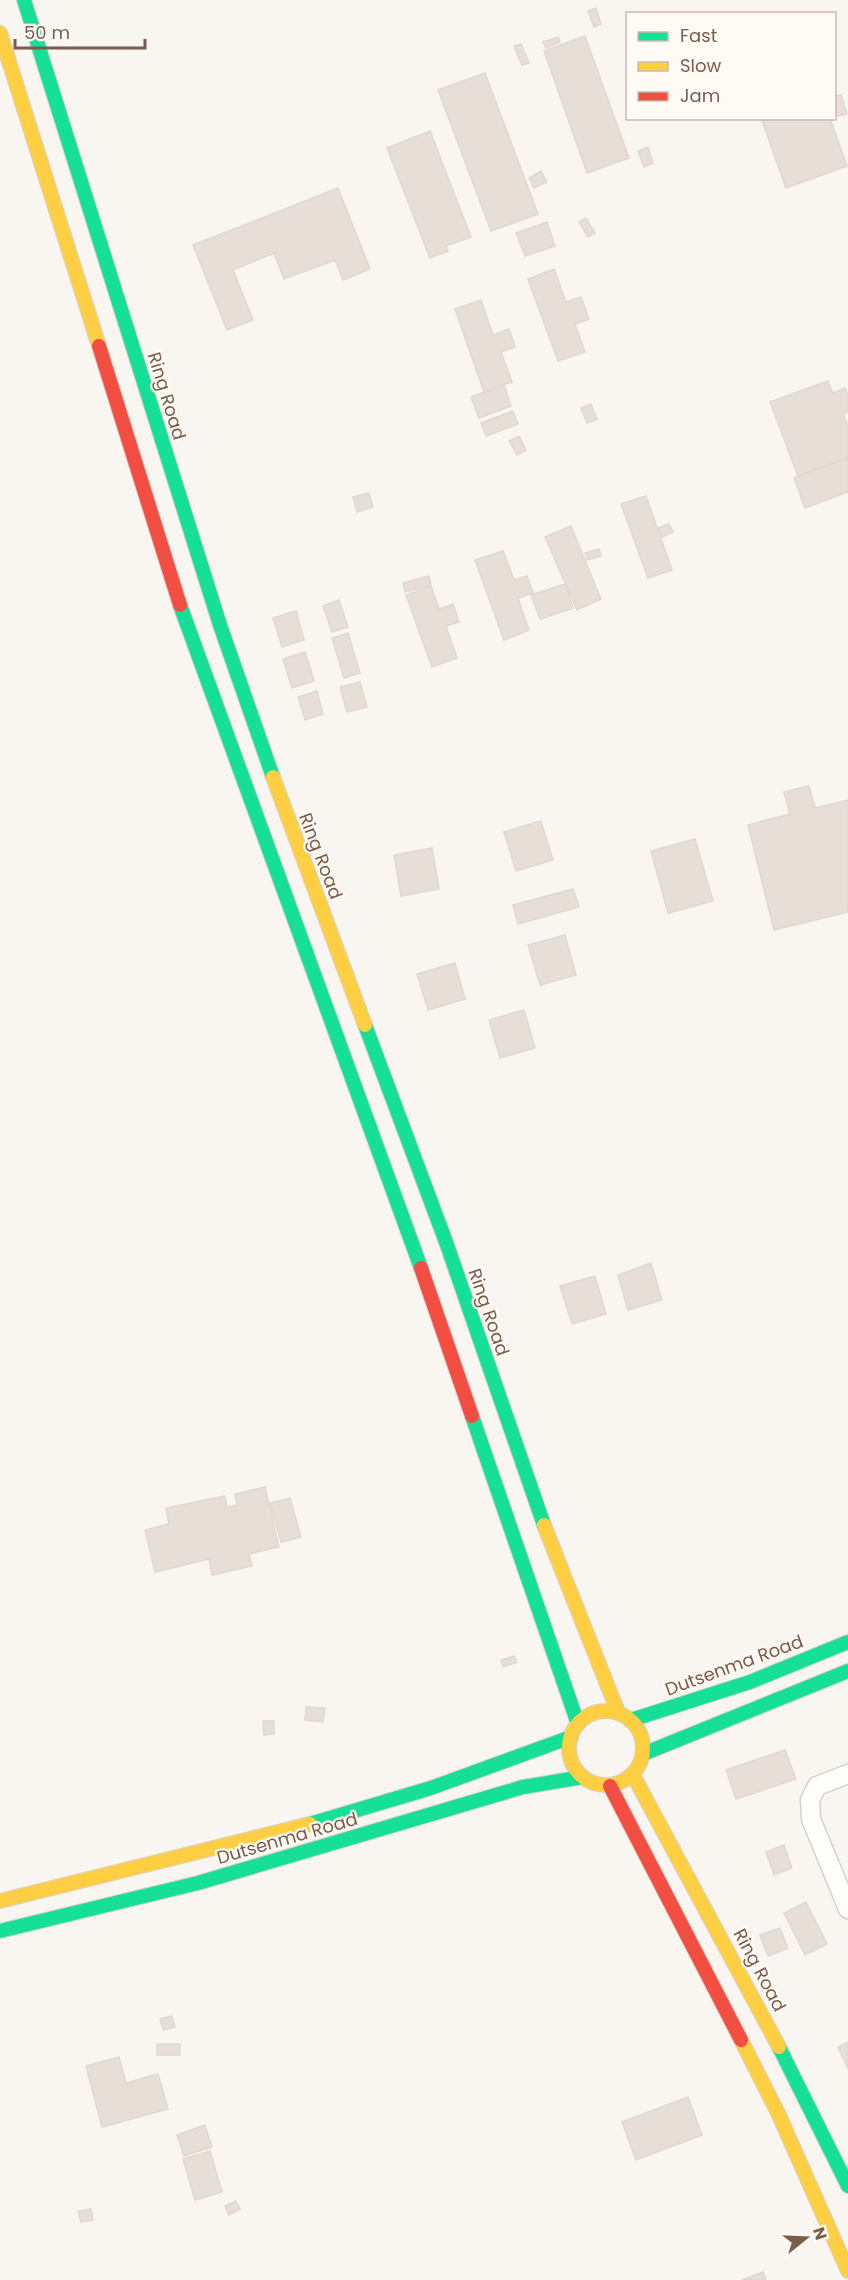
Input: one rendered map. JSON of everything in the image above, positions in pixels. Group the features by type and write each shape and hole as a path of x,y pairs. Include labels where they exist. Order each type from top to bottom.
{"main road":[{"name":"Ring Road","path":"24,0 224,636 282,803 446,1242 550,1543 618,1712"},
{"path":"0,33 190,635 416,1253 578,1724"},
{"name":"Dutsenma Road","path":"631,1719 750,1682 848,1642"},
{"path":"643,1754 848,1671"},
{"path":"603,1711 618,1712 631,1719 639,1729 643,1742 643,1754 633,1775 610,1786 595,1784 582,1777 573,1765 569,1751 571,1737 578,1724 589,1715 603,1711"},
{"name":"Dutsenma Road","path":"0,1901 200,1855 302,1827 513,1760 571,1737"},
{"name":"Ring Road","path":"633,1775 718,1929 807,2099 848,2186"},
{"name":"Dutsenma Road","path":"0,1930 198,1882 523,1787 582,1777"},
{"path":"610,1786 778,2113 848,2271"}],"street":[{"path":"848,1774 817,1786 810,1800 811,1819 848,1909"}],"building":[{"path":"596,8 601,24 594,27 588,11"},
{"path":"585,36 629,158 587,173 544,51"},
{"path":"558,37 560,42 546,48 543,42"},
{"path":"521,44 529,63 522,65 514,46"},
{"path":"485,73 538,214 491,231 438,90"},
{"path":"841,95 847,114 836,117 836,96"},
{"path":"762,120 831,120 847,166 786,188"},
{"path":"430,131 471,237 446,246 448,251 430,258 387,148"},
{"path":"648,147 653,163 644,167 638,151"},
{"path":"541,171 547,182 534,188 529,178"},
{"path":"338,188 370,269 343,280 335,260 284,279 274,253 233,270 253,320 227,330 193,245"},
{"path":"586,218 595,233 588,237 579,222"},
{"path":"547,222 555,246 525,256 516,233"},
{"path":"554,269 566,302 581,297 589,319 575,324 585,352 558,361 528,279"},
{"path":"481,300 493,335 509,329 515,347 501,352 512,382 484,392 455,309"},
{"path":"828,381 833,393 845,388 848,395 848,412 843,414 848,425 848,457 798,476 770,402"},
{"path":"504,385 511,406 479,418 471,397"},
{"path":"591,404 597,419 587,423 581,408"},
{"path":"513,411 518,424 486,436 481,423"},
{"path":"519,436 526,450 517,455 509,441"},
{"path":"848,458 848,492 805,508 794,478"},
{"path":"369,493 373,507 357,512 353,497"},
{"path":"646,496 672,570 648,578 621,504"},
{"path":"669,524 673,532 662,537 658,528"},
{"path":"571,526 601,599 577,610 545,537"},
{"path":"599,549 601,556 587,560 585,553"},
{"path":"503,551 514,580 527,576 533,593 518,598 529,630 504,640 475,560"},
{"path":"429,576 431,585 405,592 403,583"},
{"path":"565,584 573,608 540,619 531,595"},
{"path":"431,586 439,609 453,604 459,622 446,626 457,658 432,667 406,595"},
{"path":"339,600 348,627 332,632 323,606"},
{"path":"296,611 304,640 282,647 273,618"},
{"path":"348,633 360,673 344,678 332,638"},
{"path":"305,652 314,681 292,688 283,659"},
{"path":"360,682 367,707 347,712 340,687"},
{"path":"317,691 323,714 305,720 298,697"},
{"path":"809,786 815,808 848,800 848,912 774,930 748,825 790,814 784,792"},
{"path":"541,821 553,860 516,871 504,832"},
{"path":"695,839 713,901 668,913 651,851"},
{"path":"432,848 439,889 401,896 394,855"},
{"path":"573,889 579,907 518,924 513,905"},
{"path":"565,935 576,975 540,985 528,945"},
{"path":"455,963 465,999 428,1010 417,974"},
{"path":"524,1010 535,1048 500,1058 489,1020"},
{"path":"651,1263 662,1300 628,1310 618,1275"},
{"path":"595,1276 606,1314 572,1324 560,1286"},
{"path":"265,1487 279,1547 249,1554 252,1566 212,1575 209,1559 155,1572 145,1530 169,1524 166,1508 225,1496 227,1507 237,1505 235,1494"},
{"path":"290,1498 301,1537 281,1542 270,1503"},
{"path":"514,1656 517,1662 503,1667 501,1660"},
{"path":"306,1707 325,1708 323,1722 305,1720"},
{"path":"263,1721 274,1721 274,1734 264,1735"},
{"path":"785,1750 796,1779 736,1799 726,1770"},
{"path":"784,1845 792,1868 774,1875 766,1852"},
{"path":"806,1902 827,1944 805,1955 784,1913"},
{"path":"780,1928 788,1948 768,1956 760,1935"},
{"path":"172,2016 175,2027 163,2030 160,2019"},
{"path":"848,2042 848,2069 838,2047"},
{"path":"157,2044 180,2044 180,2055 157,2055"},
{"path":"119,2057 126,2083 158,2074 168,2109 102,2127 86,2066"},
{"path":"688,2097 702,2135 636,2160 622,2122"},
{"path":"205,2125 212,2147 184,2156 177,2135"},
{"path":"210,2151 222,2192 195,2200 183,2159"},
{"path":"236,2201 240,2209 229,2215 225,2206"},
{"path":"91,2209 93,2220 81,2222 78,2211"},
{"path":"763,2272 766,2280 742,2280"}],"traffic: fast":[{"path":"24,0 220,625 273,777"},
{"path":"180,605 421,1268"},
{"path":"365,1025 446,1242 544,1525"},
{"path":"472,1416 578,1724"},
{"path":"631,1720 750,1682 848,1642"},
{"path":"643,1754 848,1671"},
{"path":"310,1824 431,1788 571,1737"},
{"path":"0,1931 198,1883 523,1787 583,1777"},
{"path":"779,2047 848,2186"}],"traffic: slow":[{"path":"0,33 99,346"},
{"path":"273,777 365,1025"},
{"path":"544,1525 618,1712"},
{"path":"606,1711 627,1717 637,1727 643,1748 637,1769 627,1779 606,1785 585,1779 575,1769 569,1748 575,1727 585,1717 606,1711"},
{"path":"633,1775 779,2047"},
{"path":"0,1901 310,1824"},
{"path":"741,2040 778,2113 848,2271"}],"traffic: jam":[{"path":"99,346 180,605"},
{"path":"421,1268 472,1416"},
{"path":"610,1786 741,2040"}]}
